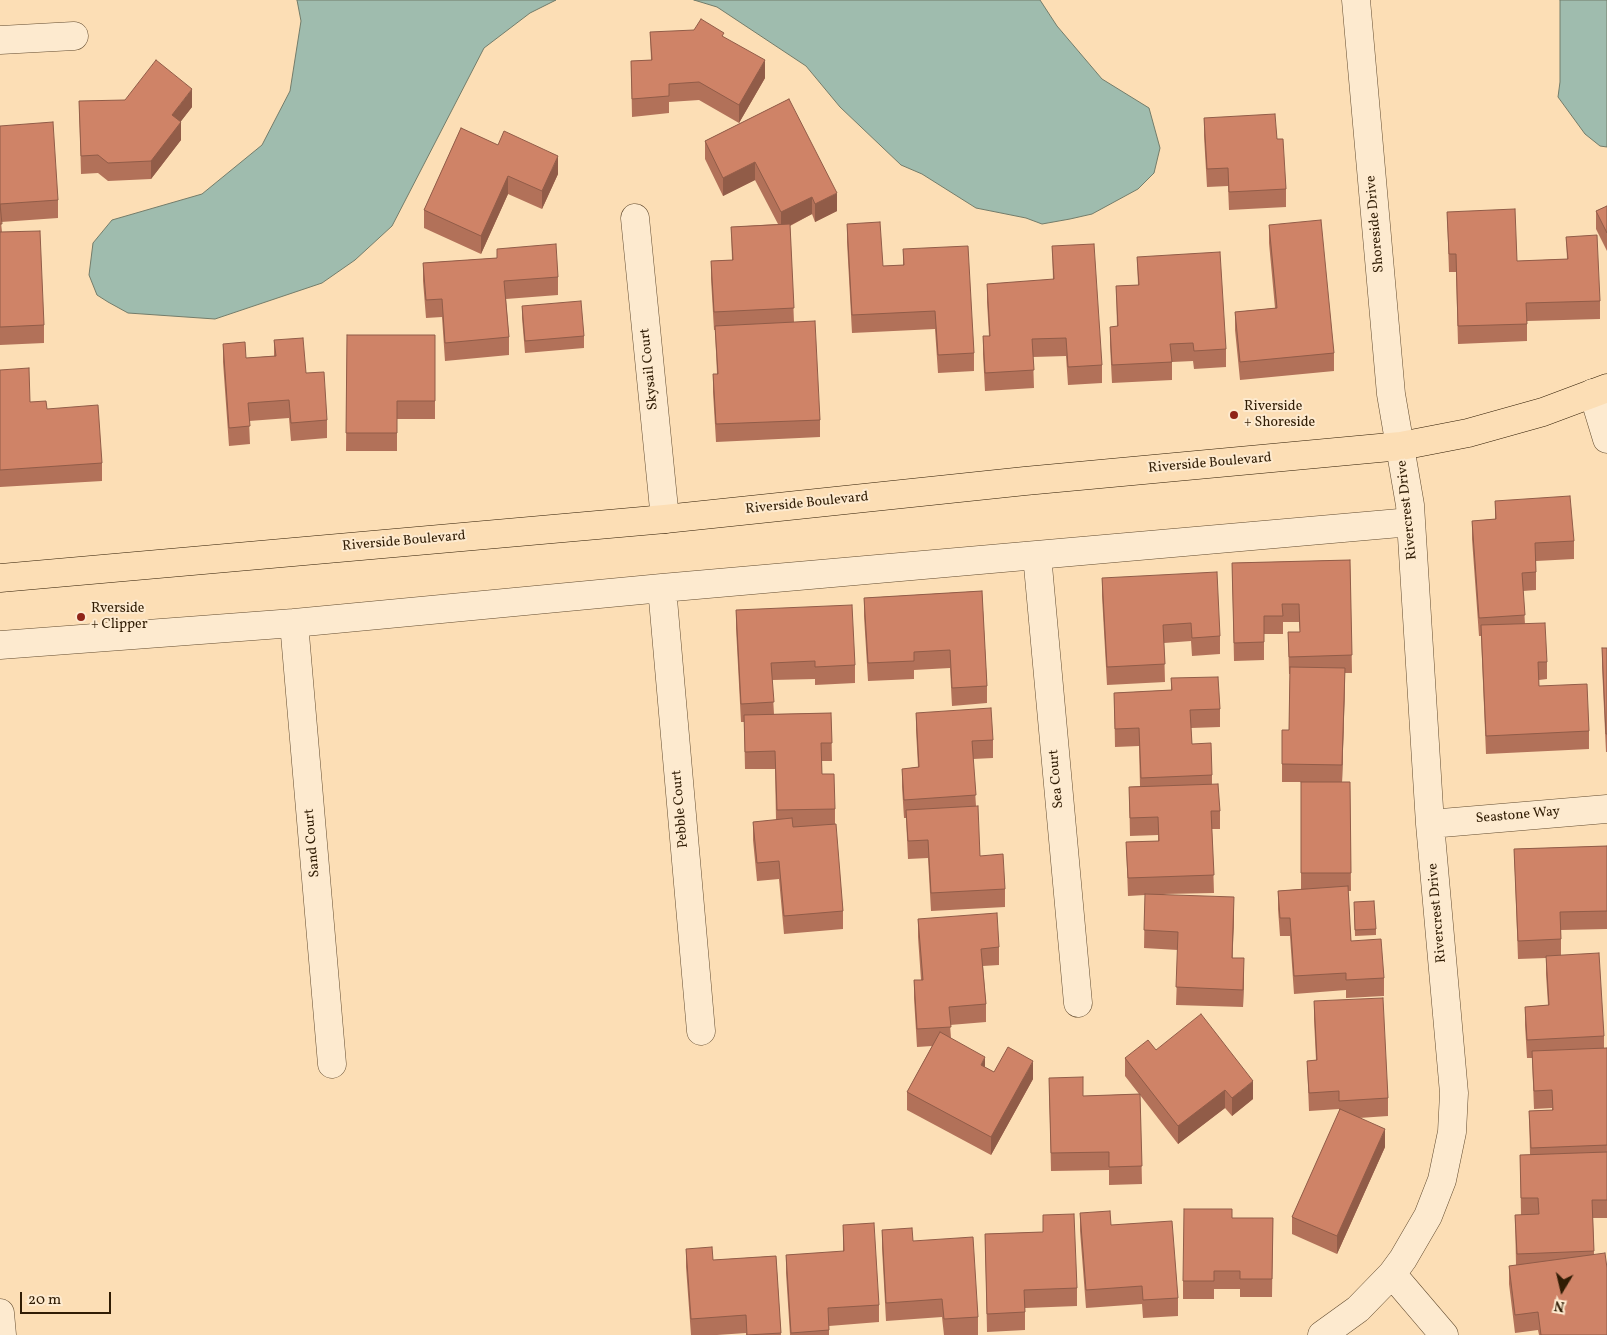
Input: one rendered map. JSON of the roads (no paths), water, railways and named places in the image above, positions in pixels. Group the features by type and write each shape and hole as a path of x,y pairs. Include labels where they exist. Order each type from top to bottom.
{"main road":[{"name":"Riverside Boulevard","path":"0,578 665,519 1035,480 1401,446 1468,433 1543,412 1600,391"}],"street":[{"name":"Shoreside Drive","path":"1356,0 1390,384 1401,446"},
{"path":"0,40 74,36"},
{"name":"Skysail Court","path":"636,218 665,519"},
{"path":"1600,391 1607,439"},
{"name":"Rivercrest Drive","path":"1322,1335 1358,1309 1392,1274 1403,1259 1428,1216 1442,1180 1452,1132 1454,1093 1430,824 1410,505 1401,446"},
{"path":"0,645 294,623 662,588 1411,522"},
{"name":"Sea Court","path":"1037,555 1078,1003"},
{"name":"Pebble Court","path":"662,588 700,1031"},
{"name":"Sand Court","path":"294,623 332,1064"},
{"name":"Seastone Way","path":"1430,824 1607,809"},
{"path":"1392,1274 1444,1335"},
{"path":"0,1313 2,1335"}],"place":[{"name":"Riverside + Shoreside","path":"1234,415"},
{"name":"Rverside + Clipper","path":"81,617"}]}
